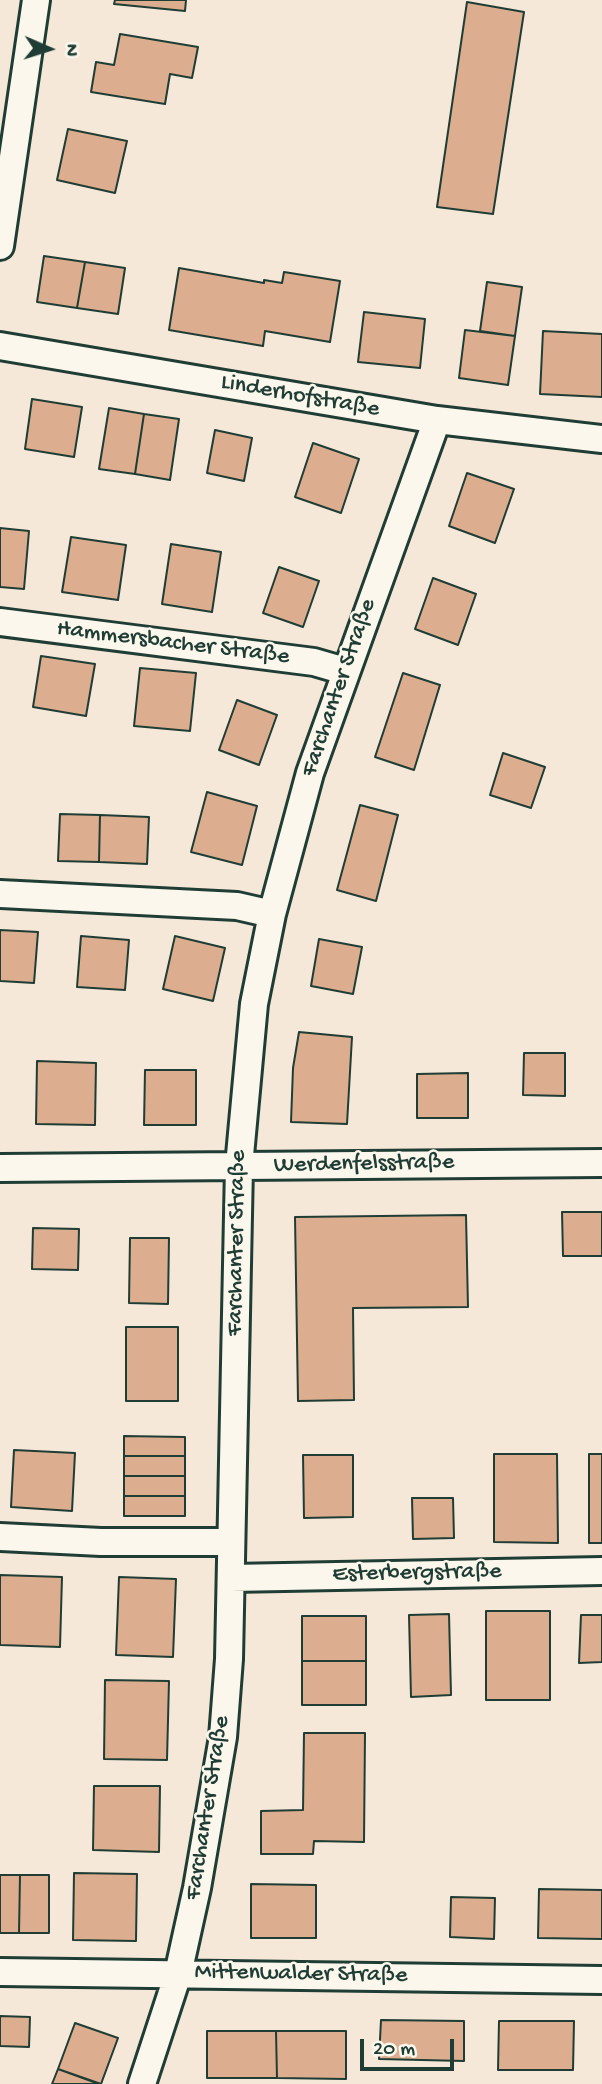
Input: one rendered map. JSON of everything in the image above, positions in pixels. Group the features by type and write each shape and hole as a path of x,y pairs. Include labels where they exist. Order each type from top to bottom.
{"street":[{"path":"0,246 36,0"},
{"name":"Linderhofstraße","path":"0,346 437,421 602,439"},
{"name":"Farchanter Straße","path":"142,2084 178,1974 223,1737 231,1578 239,1166 254,1004 272,914 310,773 437,421"},
{"name":"Hammersbacher Straße","path":"0,622 314,662 345,671"},
{"path":"0,894 237,906 272,914"},
{"name":"Werdenfelsstraße","path":"0,1168 602,1163"},
{"path":"0,1537 101,1542 231,1542"},
{"name":"Esterbergstraße","path":"231,1578 602,1571"},
{"name":"Mittenwalder Straße","path":"0,1972 602,1980"}],"building":[{"path":"115,0 186,0 185,11 114,4"},
{"path":"467,2 524,12 493,214 437,207"},
{"path":"120,34 198,47 192,78 170,74 165,104 91,92 96,62 114,65"},
{"path":"68,129 127,141 115,193 57,180"},
{"path":"44,256 85,262 77,308 37,302"},
{"path":"85,262 125,268 118,314 77,308"},
{"path":"179,268 264,283 264,280 282,283 284,272 340,281 330,342 265,331 263,346 169,330"},
{"path":"487,282 522,287 515,336 480,331"},
{"path":"364,312 425,319 420,368 358,362"},
{"path":"465,330 515,336 508,385 459,378"},
{"path":"543,331 602,334 602,397 540,394"},
{"path":"32,399 82,407 74,457 25,449"},
{"path":"109,408 144,414 135,474 99,469"},
{"path":"144,414 179,419 170,480 135,474"},
{"path":"215,430 252,438 244,481 207,473"},
{"path":"313,443 359,459 341,513 295,497"},
{"path":"467,473 514,489 495,543 449,526"},
{"path":"0,528 29,531 24,589 0,587"},
{"path":"71,537 126,545 118,600 62,592"},
{"path":"171,544 221,552 212,612 162,604"},
{"path":"279,567 319,581 303,627 263,613"},
{"path":"433,578 476,594 458,645 415,629"},
{"path":"41,656 95,664 86,716 33,707"},
{"path":"140,668 196,673 190,731 134,726"},
{"path":"403,673 440,685 414,770 375,757"},
{"path":"237,700 277,715 259,765 219,750"},
{"path":"503,753 545,767 531,808 490,795"},
{"path":"207,792 257,806 242,865 191,852"},
{"path":"360,805 398,815 376,901 337,890"},
{"path":"60,814 100,815 99,862 58,861"},
{"path":"100,815 149,817 147,864 99,862"},
{"path":"0,930 38,932 34,983 0,981"},
{"path":"81,936 129,940 125,990 77,987"},
{"path":"175,936 225,948 213,1001 163,989"},
{"path":"319,939 362,947 353,994 311,986"},
{"path":"299,1032 352,1037 347,1124 291,1122 293,1068"},
{"path":"524,1053 565,1053 565,1096 523,1095"},
{"path":"37,1061 96,1063 95,1125 36,1124"},
{"path":"145,1070 196,1070 196,1125 144,1125"},
{"path":"468,1073 468,1118 417,1118 417,1074"},
{"path":"562,1212 602,1212 602,1256 563,1256"},
{"path":"466,1215 468,1307 353,1308 354,1400 298,1401 295,1217"},
{"path":"33,1228 79,1229 78,1270 32,1269"},
{"path":"130,1238 169,1238 168,1304 129,1303"},
{"path":"126,1327 178,1327 178,1401 126,1401"},
{"path":"124,1436 185,1437 185,1456 124,1456"},
{"path":"14,1450 75,1453 72,1511 11,1507"},
{"path":"494,1454 557,1454 558,1543 494,1542"},
{"path":"589,1454 602,1454 602,1543 589,1543"},
{"path":"303,1455 353,1455 353,1517 304,1518"},
{"path":"124,1456 185,1456 185,1476 124,1476"},
{"path":"124,1476 185,1476 185,1496 124,1496"},
{"path":"124,1496 185,1496 185,1516 124,1516"},
{"path":"412,1498 453,1498 454,1538 413,1539"},
{"path":"0,1575 62,1577 60,1647 0,1645"},
{"path":"119,1577 176,1579 173,1657 116,1655"},
{"path":"486,1611 550,1611 550,1700 486,1700"},
{"path":"449,1614 451,1695 411,1697 409,1615"},
{"path":"581,1615 602,1615 602,1662 579,1663"},
{"path":"302,1616 366,1616 366,1661 302,1661"},
{"path":"302,1661 366,1661 366,1705 302,1705"},
{"path":"105,1680 169,1681 167,1760 104,1759"},
{"path":"304,1733 365,1733 364,1842 314,1841 313,1854 261,1854 261,1811 303,1810"},
{"path":"94,1786 160,1786 159,1852 93,1850"},
{"path":"74,1873 137,1874 136,1941 73,1940"},
{"path":"0,1875 20,1875 19,1933 0,1933"},
{"path":"20,1875 49,1875 49,1933 19,1933"},
{"path":"251,1884 316,1885 316,1938 251,1938"},
{"path":"539,1889 602,1890 602,1939 538,1938"},
{"path":"451,1897 495,1898 494,1939 450,1937"},
{"path":"0,2016 30,2017 29,2047 0,2046"},
{"path":"381,2020 464,2021 464,2061 379,2059"},
{"path":"499,2021 574,2021 573,2070 498,2070"},
{"path":"75,2023 118,2038 101,2084 58,2069"},
{"path":"207,2031 276,2031 277,2078 207,2078"},
{"path":"276,2031 346,2031 346,2079 277,2078"},
{"path":"58,2069 99,2084 52,2084"}]}
